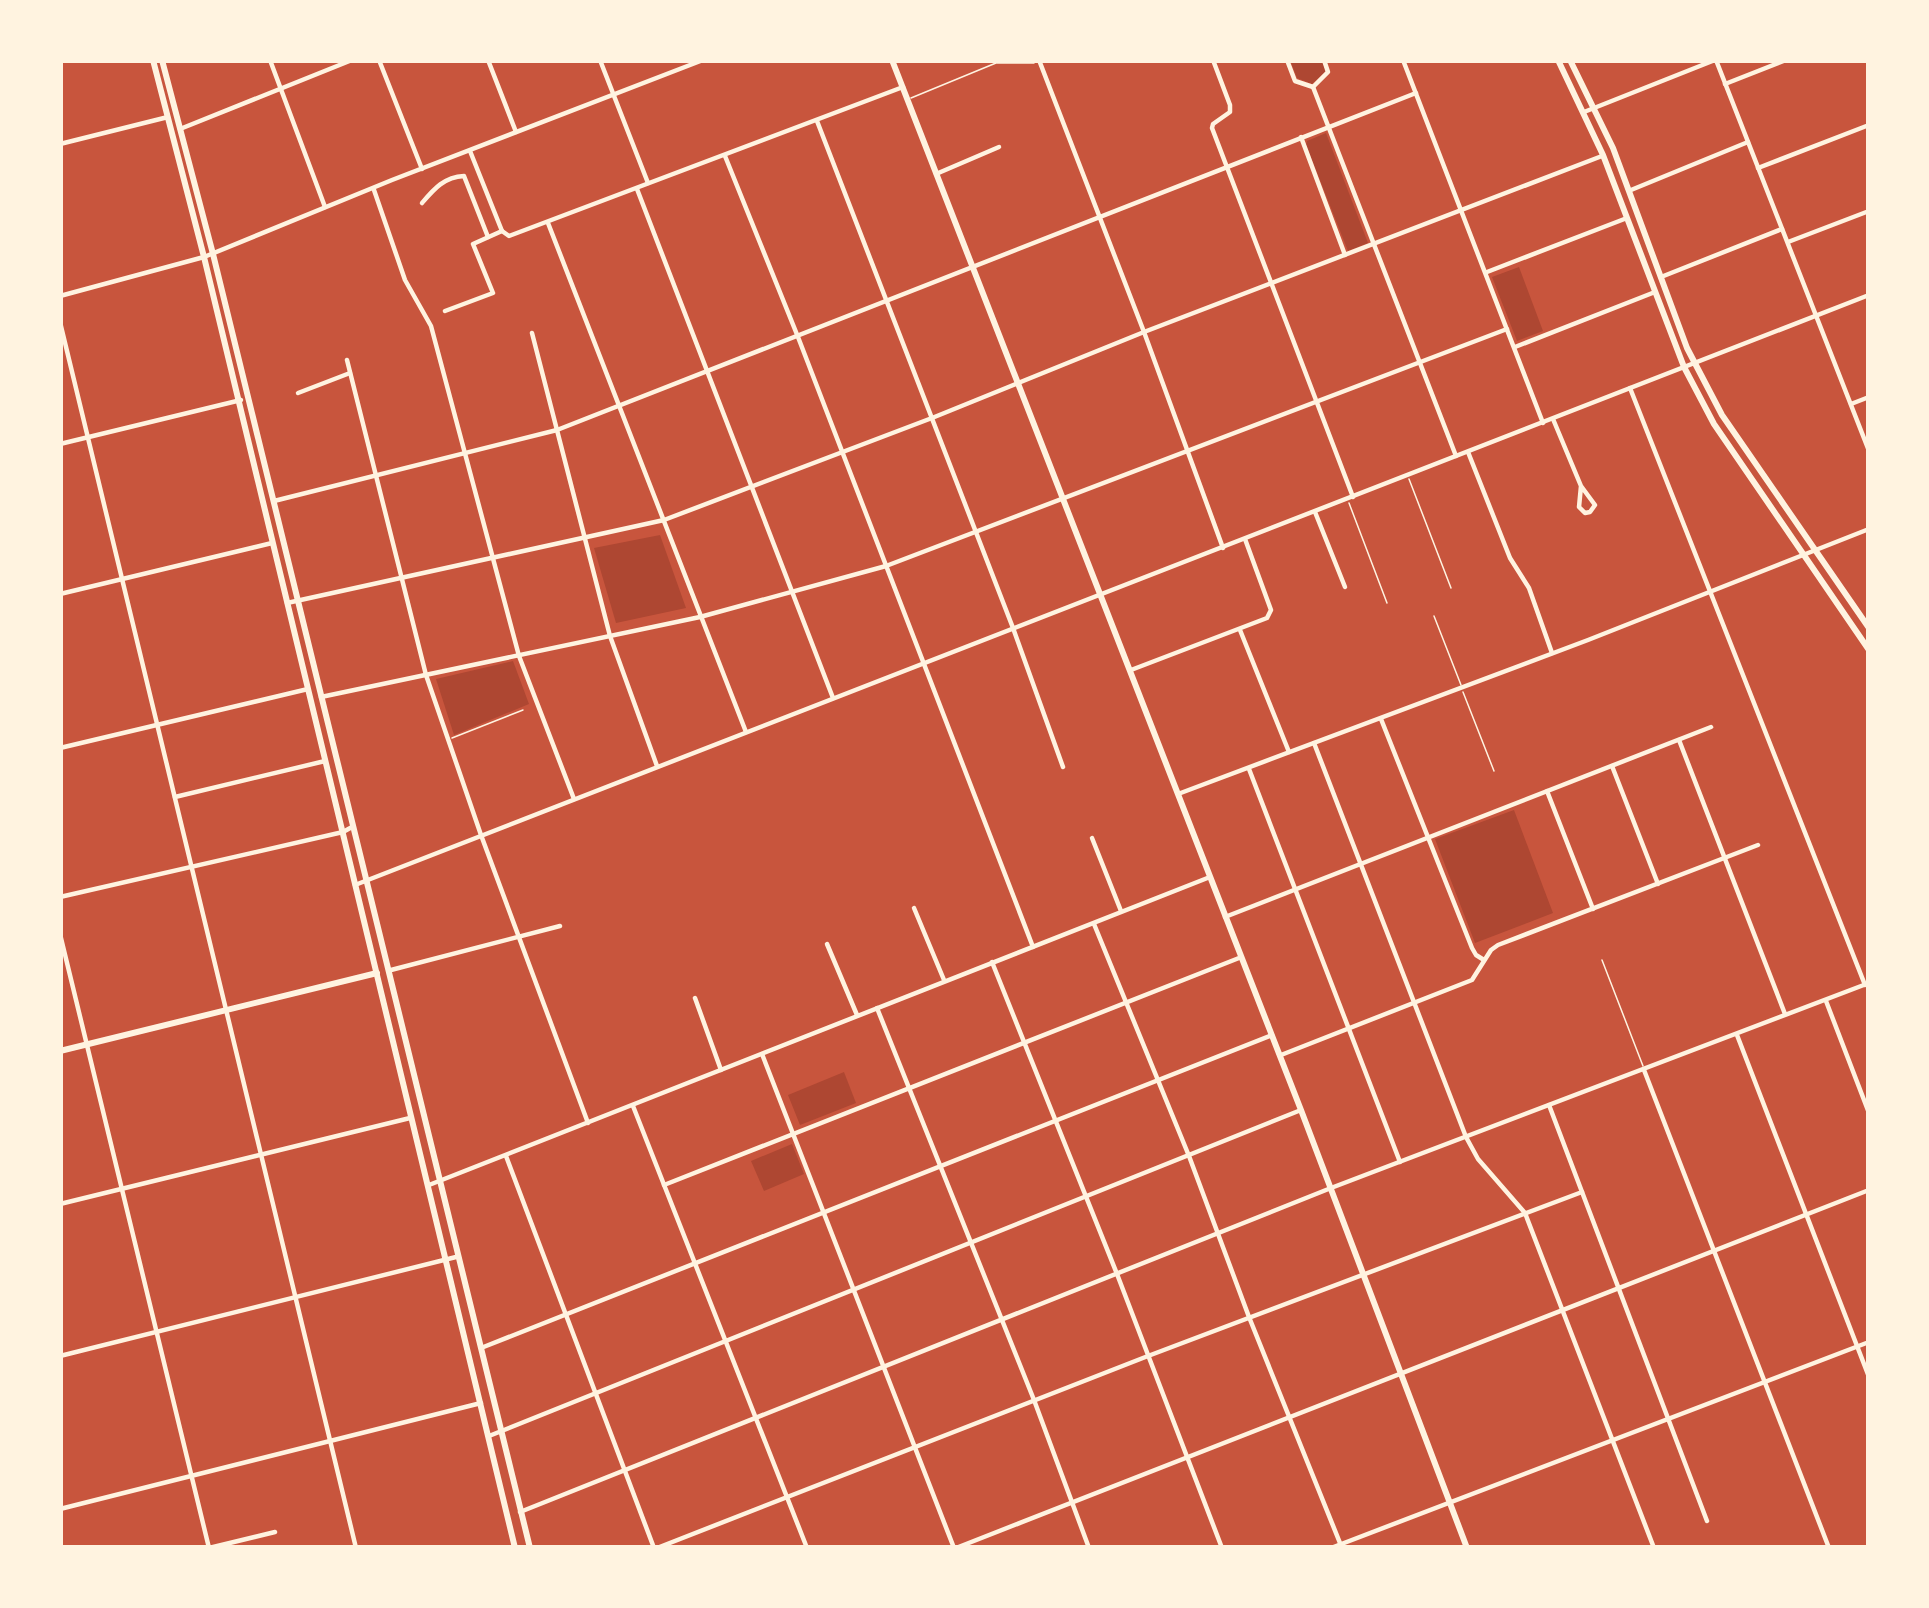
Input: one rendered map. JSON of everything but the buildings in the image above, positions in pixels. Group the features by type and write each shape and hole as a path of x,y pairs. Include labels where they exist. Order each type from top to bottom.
{"main road":[{"path":"158,60 168,117 209,256 274,501 530,1547 517,1548 238,400 209,256 180,129 158,60"},
{"path":"892,60 1467,1548"},
{"path":"1558,60 1603,155 1684,367 1723,440 1869,650"},
{"path":"1570,60 1630,191 1695,363 1733,432 1869,628"},
{"path":"60,1051 377,974"}],"street":[{"path":"270,60 326,207"},
{"path":"180,129 352,60"},
{"path":"379,60 422,169"},
{"path":"488,60 516,132"},
{"path":"600,60 649,185"},
{"path":"60,296 209,256 703,60"},
{"path":"1213,60 1230,112 1212,128 1350,498"},
{"path":"1287,60 1295,80 1313,87 1456,457"},
{"path":"1313,87 1328,72 1324,60"},
{"path":"1403,60 1543,422"},
{"path":"1585,112 1716,60 1869,451"},
{"path":"1725,84 1786,60"},
{"path":"1040,62 1223,548"},
{"path":"469,151 502,232 509,236 903,87"},
{"path":"274,501 557,430 1416,93"},
{"path":"60,144 168,117"},
{"path":"817,121 1063,767"},
{"path":"1758,168 1869,125"},
{"path":"1301,137 1346,255"},
{"path":"1630,191 1748,142"},
{"path":"936,174 999,147"},
{"path":"287,603 664,520 1603,155"},
{"path":"725,156 1033,947"},
{"path":"422,203 436,186 464,176 488,237"},
{"path":"373,188 406,280 431,326 519,656 574,799"},
{"path":"637,190 833,698"},
{"path":"1787,242 1869,211"},
{"path":"1486,273 1627,218"},
{"path":"548,224 746,732"},
{"path":"1661,277 1782,229"},
{"path":"445,310 493,293 473,244 502,232"},
{"path":"1514,347 1654,292"},
{"path":"356,885 1869,295"},
{"path":"60,322 356,1548"},
{"path":"321,697 700,617 886,566 1507,329"},
{"path":"532,333 610,636 657,766"},
{"path":"347,360 426,675 588,1123"},
{"path":"298,393 350,373"},
{"path":"520,1512 1331,1188 1867,984 1630,388"},
{"path":"1851,404 1869,397"},
{"path":"60,443 248,398"},
{"path":"1553,418 1581,486"},
{"path":"1468,452 1552,653"},
{"path":"1315,512 1345,587"},
{"path":"1178,794 1869,529"},
{"path":"1131,670 1270,615 1244,539"},
{"path":"60,594 272,543"},
{"path":"1239,629 1289,752"},
{"path":"60,748 308,688"},
{"path":"1380,718 1472,949 1484,960"},
{"path":"1225,917 1711,727"},
{"path":"1678,740 1786,1016"},
{"path":"1314,743 1466,1137 1478,1159 1526,1213 1654,1548"},
{"path":"175,797 325,761"},
{"path":"1612,765 1658,884"},
{"path":"1249,768 1400,1162"},
{"path":"1547,791 1593,909"},
{"path":"60,897 353,826"},
{"path":"1092,838 1121,913"},
{"path":"1280,1055 1472,980 1498,945 1758,844"},
{"path":"429,1185 1210,877"},
{"path":"914,908 944,980"},
{"path":"1094,924 1341,1546"},
{"path":"389,971 560,926"},
{"path":"60,934 209,1548 275,1532"},
{"path":"827,944 857,1015"},
{"path":"664,1185 1242,957"},
{"path":"992,962 1222,1548"},
{"path":"695,998 721,1070"},
{"path":"1826,1000 1869,1114"},
{"path":"878,1008 1089,1548"},
{"path":"481,1348 1272,1035"},
{"path":"1737,1035 1869,1377"},
{"path":"762,1054 955,1548 1869,1190"},
{"path":"1644,1070 1826,1547"},
{"path":"1549,1105 1706,1520"},
{"path":"632,1106 807,1548"},
{"path":"489,1436 1301,1111"},
{"path":"60,1204 412,1117"},
{"path":"506,1156 656,1548 1582,1192"},
{"path":"60,1357 460,1256"},
{"path":"1331,1548 1869,1342"},
{"path":"60,1509 481,1403"}],"lane":[{"path":"908,99 996,63 1040,62"},
{"path":"1408,475 1451,588"},
{"path":"1350,498 1387,603"},
{"path":"1434,616 1494,771"},
{"path":"448,739 523,710"},
{"path":"1601,961 1644,1070"}],"shaded area":[{"path":"1290,60 1321,60 1326,71 1312,84 1297,78"},
{"path":"1326,133 1368,243 1348,251 1306,145"},
{"path":"1519,267 1543,331 1517,341 1492,277"},
{"path":"660,535 686,608 616,623 594,548"},
{"path":"513,661 529,704 454,735 436,679"},
{"path":"1514,810 1553,913 1475,943 1435,839"},
{"path":"844,1072 856,1103 800,1125 788,1095"},
{"path":"792,1144 804,1174 764,1191 751,1161"}]}
